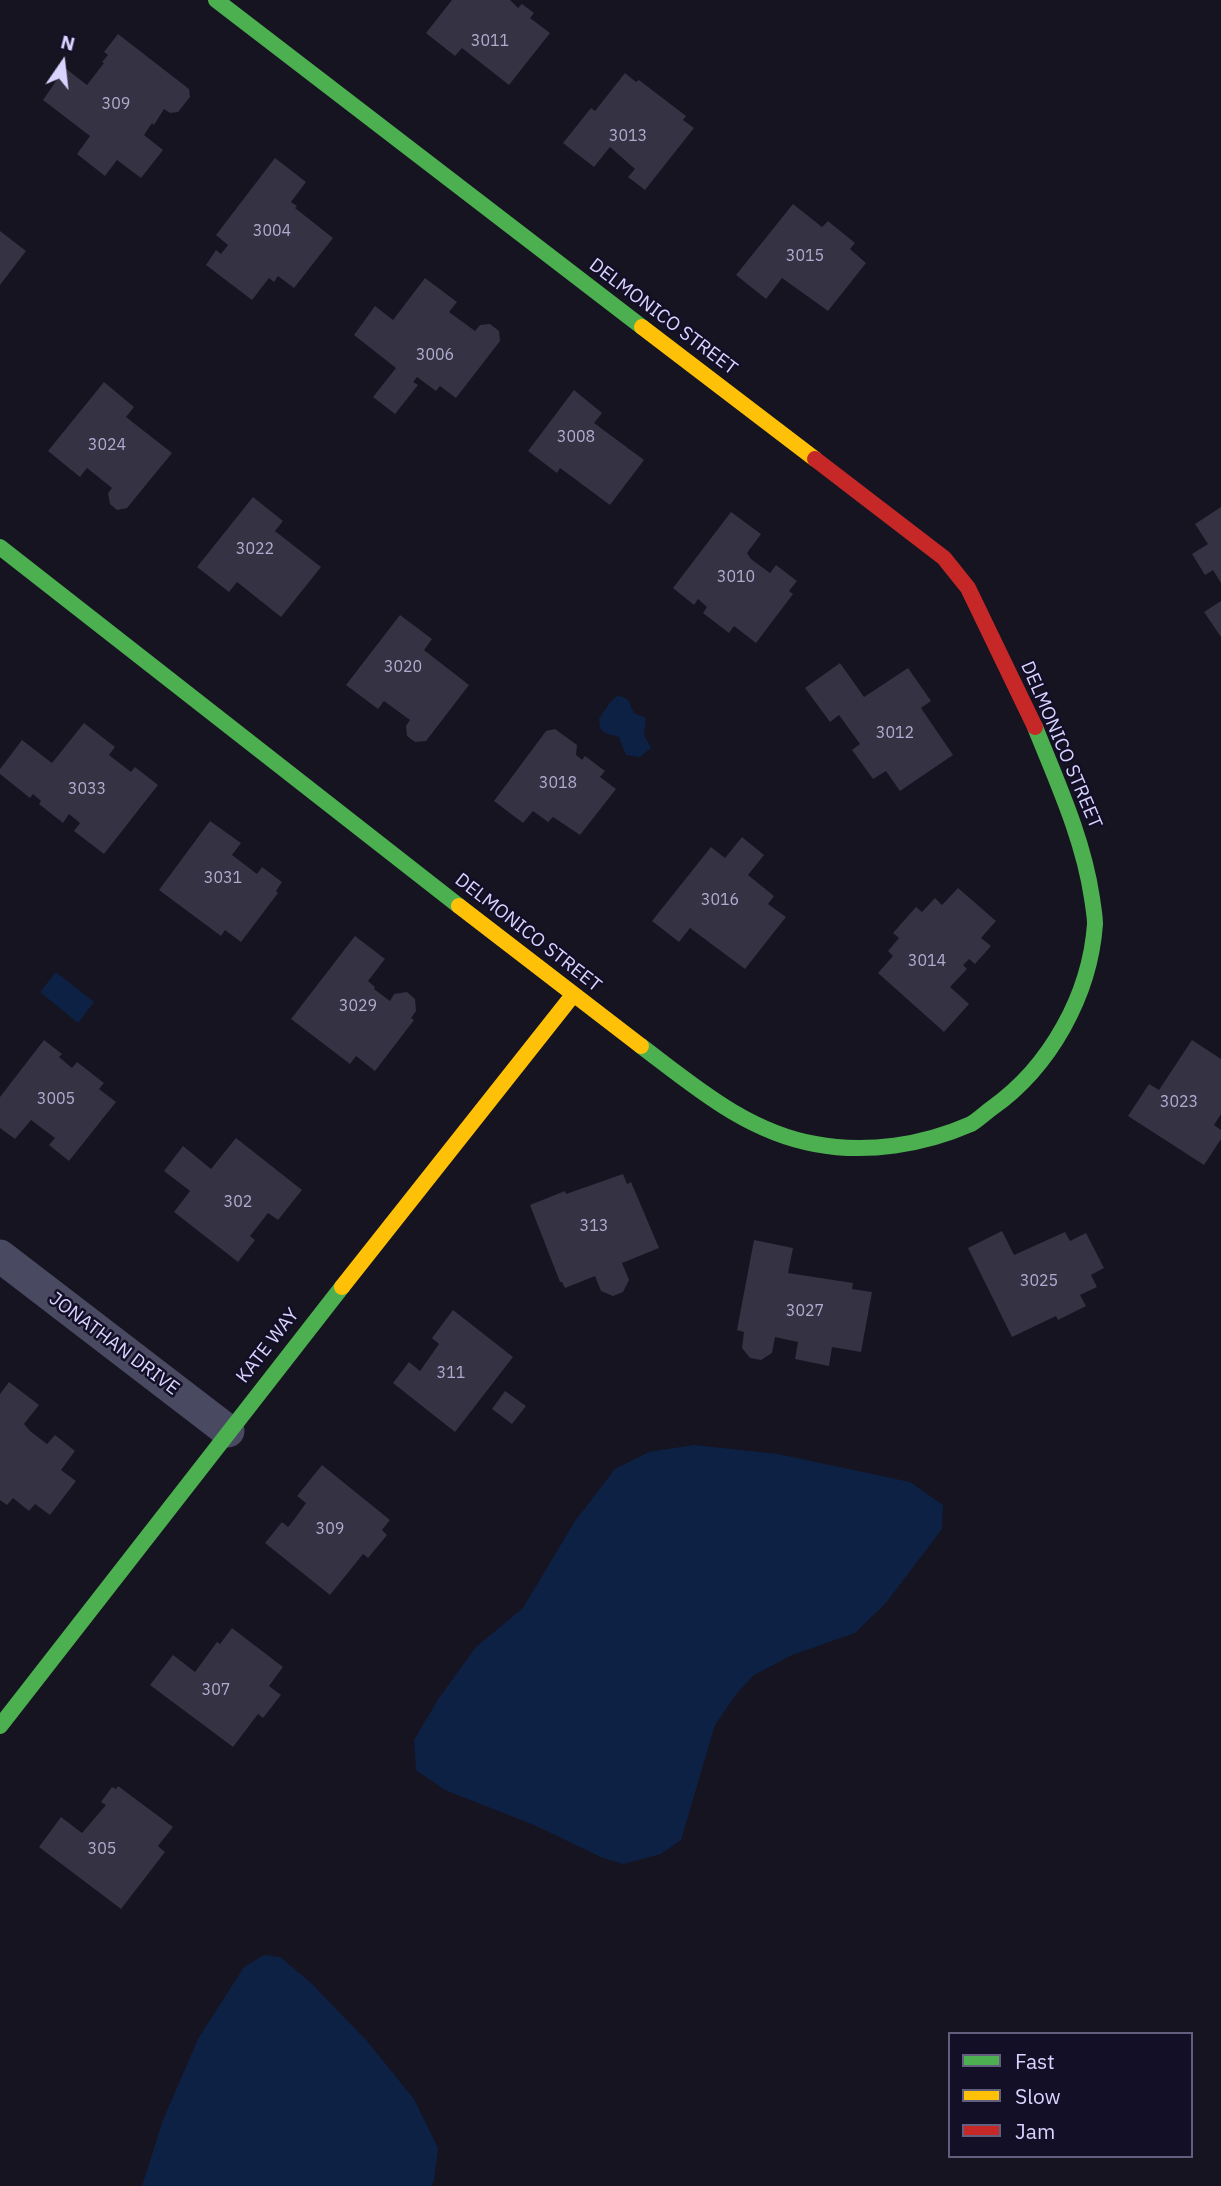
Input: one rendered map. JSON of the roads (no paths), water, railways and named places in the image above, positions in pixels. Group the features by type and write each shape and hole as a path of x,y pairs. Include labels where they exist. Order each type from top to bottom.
{"street":[{"name":"DELMONICO STREET","path":"0,547 573,995 713,1101 763,1128 814,1144 867,1149 916,1142 972,1123 1014,1093 1046,1055 1076,1004 1089,962 1095,922 1090,880 1072,820 1032,720 968,588 944,558 216,0"},
{"name":"KATE WAY","path":"0,1726 228,1431 573,995"},
{"name":"JONATHAN DRIVE","path":"0,1256 228,1431"}],"water":[{"path":"618,696 627,699 634,713 646,718 644,735 651,748 640,757 626,755 619,737 605,733 600,728 599,719"},
{"path":"56,972 94,1002 78,1023 40,992"},
{"path":"694,1445 778,1454 910,1482 943,1505 942,1529 885,1604 855,1633 792,1655 754,1675 737,1693 715,1725 681,1840 661,1854 623,1864 603,1858 534,1825 445,1790 416,1770 414,1740 439,1698 476,1647 523,1608 575,1521 615,1469 649,1452"},
{"path":"264,1955 280,1957 311,1983 366,2040 414,2099 438,2148 431,2186 142,2186 163,2120 198,2039 244,1967"}]}
